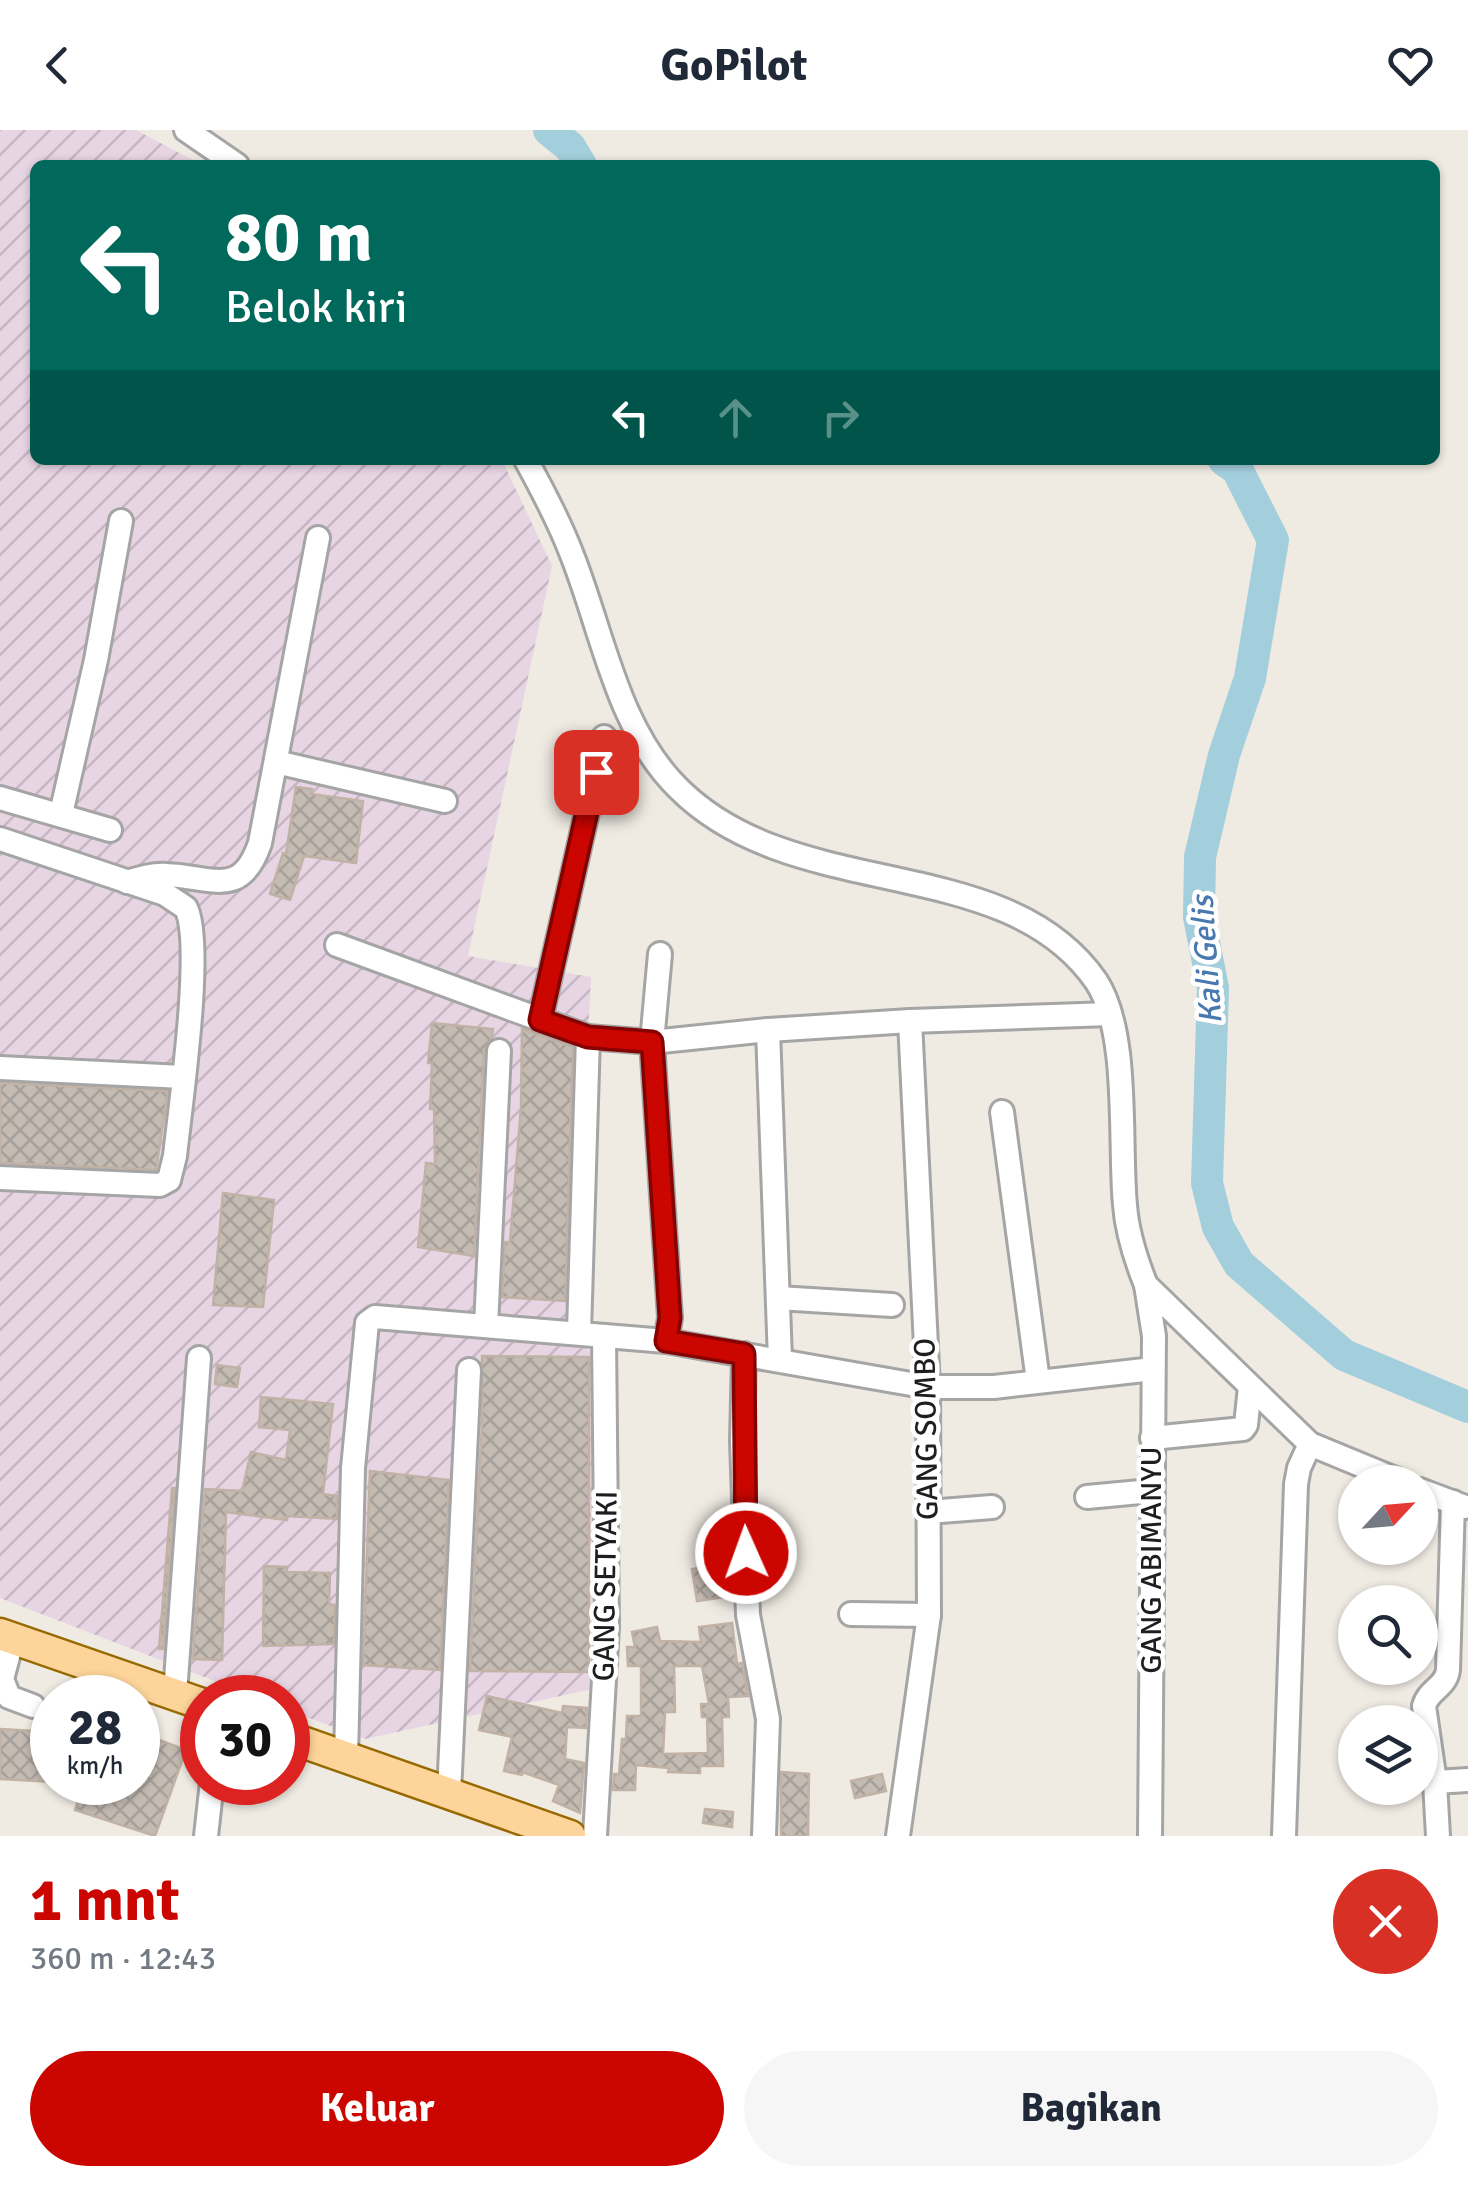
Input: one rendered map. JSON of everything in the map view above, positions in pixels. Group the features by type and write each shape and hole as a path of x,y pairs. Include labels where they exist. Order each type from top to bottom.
{"main road":[{"path":"7,1636 180,1696"},
{"path":"310,1745 570,1836"}],"street":[{"path":"186,130 230,160"},
{"name":"GANG ABIMANYU","path":"528,465 572,554 632,723 652,760 680,791 755,842 826,865 966,896 1016,914 1051,936 1096,982 1110,1014 1117,1052 1124,1207 1153,1320 1150,1836"},
{"path":"62,814 121,521"},
{"path":"127,882 162,874 219,882 241,876 253,864 318,538"},
{"path":"540,1020 604,737"},
{"path":"276,762 445,801"},
{"path":"0,798 110,830"},
{"path":"0,839 165,894 178,901 190,916 190,1001 175,1156 167,1182 160,1185 0,1178"},
{"path":"337,945 588,1037 652,1042 910,1021 1110,1014"},
{"path":"660,954 652,1042 670,1318 666,1341"},
{"name":"GANG SOMBO","path":"898,1836 929,1615 928,1386 910,1021"},
{"path":"768,1030 780,1360"},
{"path":"579,1332 588,1037"},
{"path":"486,1326 499,1050"},
{"path":"0,1068 183,1078"},
{"path":"1002,1112 1038,1381"},
{"path":"1146,1286 1310,1444 1361,1465"},
{"path":"778,1298 892,1306"},
{"path":"346,1757 354,1468 366,1324 375,1317 666,1341 928,1386 994,1386 1153,1369"},
{"name":"GANG SETYAKI","path":"595,1836 606,1646 604,1336"},
{"path":"744,1354 742,1441 748,1616 768,1734 764,1836"},
{"path":"190,1675 199,1358"},
{"path":"450,1793 468,1370"},
{"path":"1152,1438 1243,1429 1250,1387"},
{"path":"1284,1836 1296,1484 1298,1468 1310,1444"},
{"path":"1087,1496 1150,1491"},
{"path":"1424,1705 1430,1694 1458,1676 1460,1505"},
{"path":"928,1512 992,1506"},
{"path":"851,1614 929,1615"},
{"path":"7,1636 2,1679 10,1696 30,1705"},
{"path":"1438,1782 1468,1780"},
{"path":"206,1836 209,1805"},
{"path":"1436,1805 1438,1836"}],"shaded area":[{"path":"0,130 136,130 193,160 30,160 30,465 504,465 552,566 468,956 591,977 573,1331 615,1383 597,1688 365,1739 310,1718 310,1675 199,1675 0,1598"}],"building":[{"path":"296,787 312,789 311,794 363,801 356,863 304,856 290,900 270,894 283,853 286,854"},
{"path":"432,1023 493,1029 484,1050 474,1256 418,1247 426,1163 435,1164 434,1109 430,1109 432,1063 428,1063"},
{"path":"522,1029 573,1047 565,1301 502,1297 521,1107"},
{"path":"0,1083 168,1091 156,1170 0,1163"},
{"path":"223,1193 274,1200 263,1307 213,1305"},
{"path":"482,1356 589,1357 589,1672 470,1671"},
{"path":"217,1365 240,1368 237,1387 215,1384"},
{"path":"261,1397 333,1404 323,1494 337,1496 337,1519 287,1516 287,1520 226,1512 222,1660 193,1659 205,1489 242,1491 251,1452 286,1460 290,1430 259,1427"},
{"path":"370,1471 449,1480 440,1670 363,1665"},
{"path":"172,1488 163,1649 159,1649"},
{"path":"720,1565 725,1597 697,1601 692,1569"},
{"path":"264,1566 287,1567 287,1572 330,1573 329,1604 335,1605 334,1644 263,1646"},
{"path":"732,1623 737,1664 742,1663 748,1696 728,1697 729,1717 722,1717 723,1766 700,1766 700,1773 636,1765 635,1790 613,1790 614,1774 619,1774 622,1739 626,1739 627,1716 641,1716 641,1666 628,1666 627,1647 635,1647 632,1632 657,1627 660,1641 701,1642 699,1627","holes":["674,1666 702,1666 709,1704 701,1704 702,1717 707,1717 708,1753 663,1754 665,1712 675,1712"]},
{"path":"487,1696 562,1713 563,1706 587,1708 586,1728 567,1727 565,1759 584,1763 580,1813 553,1801 559,1785 522,1772 504,1771 512,1737 479,1730"},
{"path":"0,1729 30,1731 30,1781 0,1779"},
{"path":"160,1740 180,1748 180,1767 155,1836 75,1810 77,1805 160,1805"},
{"path":"781,1772 809,1774 808,1836 781,1836"},
{"path":"882,1774 886,1791 855,1798 851,1781"},
{"path":"705,1809 733,1812 732,1827 703,1823"}],"waterway":[{"name":"Kali Gelis","path":"549,130 570,147 578,160"},
{"name":"Kali Gelis","path":"1231,465 1237,469 1273,540 1250,678 1224,755 1200,857 1199,917 1213,988 1207,1183 1218,1227 1239,1264 1344,1355 1468,1407"}],"route":[{"path":"596,772 540,1020 588,1037 652,1042 670,1318 666,1341 744,1354 746,1553"}]}
